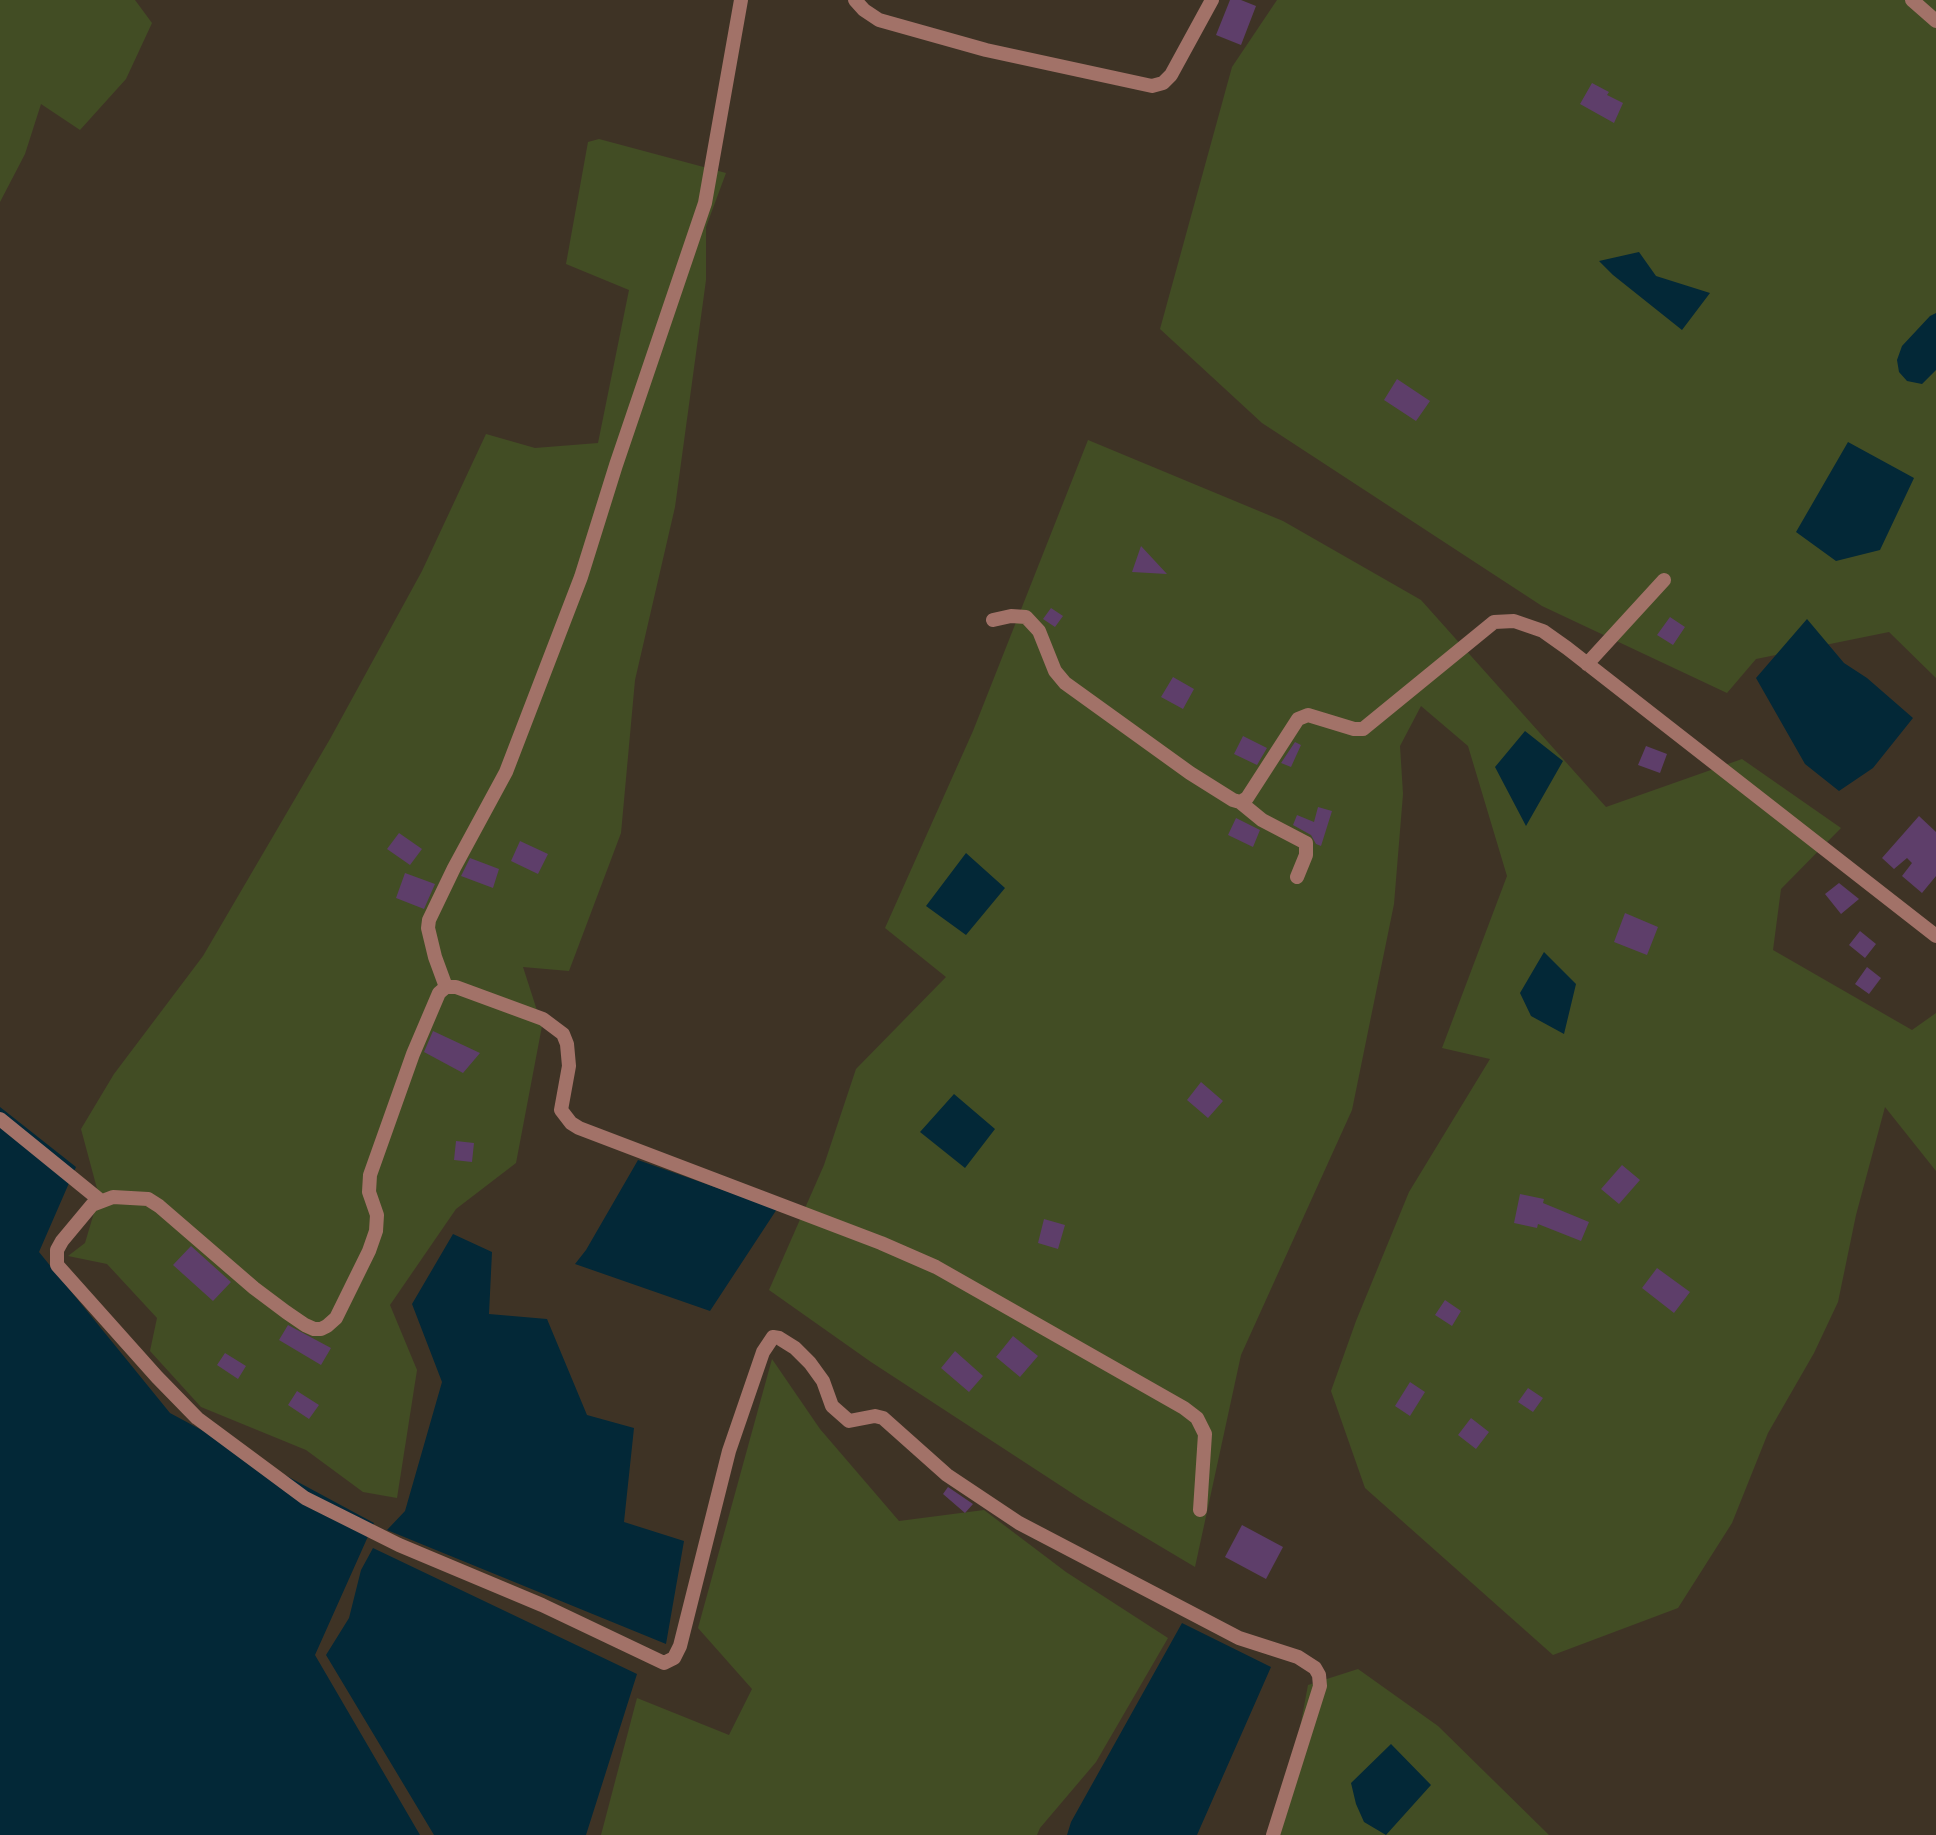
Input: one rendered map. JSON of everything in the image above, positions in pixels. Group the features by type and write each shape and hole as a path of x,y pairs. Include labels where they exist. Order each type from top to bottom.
{"street":[{"path":"446,987 435,957 429,920 506,772 581,577 705,203 741,0"},
{"path":"855,0 871,15 892,23 986,50 1152,86 1163,83 1171,75 1212,0"},
{"path":"1912,0 1936,21"},
{"path":"1587,664 1664,580"},
{"path":"993,620 1011,616 1026,617 1040,631 1055,671 1065,682 1190,773 1240,802 1262,820 1306,843 1306,855 1297,877"},
{"path":"1240,802 1247,798 1298,719 1308,715 1354,729 1363,729 1494,622 1514,621 1543,631 1936,936"},
{"path":"446,987 437,998 413,1054 370,1175 369,1192 377,1214 376,1231 369,1251 336,1318 327,1326 314,1329 286,1312 148,1199 113,1197 101,1200 86,1212 62,1241 56,1258 57,1265 157,1377 197,1418 305,1498 399,1545 542,1605 664,1663 674,1658 680,1646 729,1451 763,1352 773,1337 779,1338 795,1348 810,1363 823,1381 832,1406 849,1421 875,1416 886,1419 947,1475 1019,1523 1239,1638 1298,1657 1315,1668 1320,1686 1273,1835"},
{"path":"446,987 456,988 543,1019 563,1034 568,1044 569,1066 561,1110 571,1123 579,1128 881,1243 936,1267 1184,1408 1197,1418 1205,1434 1199,1510"},
{"path":"0,1119 101,1200"}],"green space":[{"path":"0,0 135,0 152,23 126,79 80,130 41,104 25,154 0,202"},
{"path":"1277,0 1936,0 1936,678 1889,632 1756,659 1727,693 1542,606 1262,423 1160,329 1232,67"},
{"path":"599,139 726,173 706,227 706,280 675,507 635,680 621,833 569,971 523,967 542,1026 516,1163 456,1209 390,1305 417,1370 397,1498 363,1492 306,1450 201,1407 150,1351 157,1318 107,1264 68,1256 85,1243 99,1196 81,1129 114,1074 203,956 330,739 422,571 486,434 535,448 598,443 629,290 566,264 588,142"},
{"path":"1088,440 1283,521 1421,600 1606,807 1742,759 1841,828 1781,889 1773,950 1912,1030 1936,1013 1936,1171 1885,1107 1856,1215 1838,1302 1814,1353 1768,1433 1732,1523 1678,1608 1553,1655 1365,1488 1331,1391 1356,1321 1409,1192 1490,1059 1442,1048 1507,876 1468,746 1421,706 1400,746 1403,794 1394,904 1352,1110 1241,1355 1195,1567 1084,1501 871,1362 769,1290 824,1165 856,1069 946,977 885,928 973,731"},
{"path":"772,1359 820,1429 899,1521 984,1510 1066,1572 1168,1638 1096,1762 1037,1835 601,1835 637,1698 729,1735 752,1689 698,1628"},
{"path":"1358,1669 1438,1726 1549,1835 1280,1835 1308,1685"}],"water":[{"path":"1639,252 1656,276 1710,293 1682,330 1599,261"},
{"path":"1936,313 1936,370 1922,384 1907,381 1899,372 1897,360 1902,346"},
{"path":"1848,442 1914,478 1880,550 1836,561 1796,532"},
{"path":"1807,619 1844,663 1867,678 1913,718 1873,768 1839,791 1805,764 1756,678"},
{"path":"1525,731 1563,761 1526,826 1495,767"},
{"path":"966,853 1005,888 966,935 926,906"},
{"path":"1544,952 1576,984 1564,1034 1531,1016 1520,993"},
{"path":"954,1094 995,1129 965,1168 920,1132"},
{"path":"0,1107 76,1167 39,1252 170,1413 374,1523 315,1655 420,1835 0,1835"},
{"path":"638,1160 777,1209 710,1311 575,1264 586,1250"},
{"path":"453,1234 492,1252 489,1314 547,1319 587,1415 634,1428 624,1522 684,1541 666,1644 387,1530 405,1511 442,1382 412,1304"},
{"path":"373,1548 637,1674 586,1835 434,1835 326,1655 349,1618 361,1570"},
{"path":"1182,1623 1271,1667 1197,1835 1067,1835 1071,1822"},
{"path":"1391,1744 1431,1785 1386,1835 1364,1822 1351,1783"}],"building":[{"path":"1230,0 1241,0 1256,6 1241,45 1216,35"},
{"path":"1592,83 1623,103 1614,123 1580,104"},
{"path":"1397,379 1430,401 1416,421 1384,400"},
{"path":"1141,546 1167,574 1132,572"},
{"path":"1051,608 1063,616 1055,627 1043,619"},
{"path":"1670,617 1685,627 1673,645 1657,635"},
{"path":"1173,677 1194,689 1183,709 1161,697"},
{"path":"1243,736 1267,748 1257,765 1234,754"},
{"path":"1295,742 1301,745 1291,767 1281,763"},
{"path":"1646,746 1667,754 1660,773 1638,765"},
{"path":"1318,807 1332,811 1321,846 1316,844 1311,835 1293,825 1297,815 1314,822"},
{"path":"1919,816 1936,832 1936,876 1922,893 1902,876 1912,863 1907,858 1894,869 1882,858"},
{"path":"1236,818 1260,830 1253,847 1228,835"},
{"path":"399,833 422,849 410,865 387,849"},
{"path":"520,841 548,854 538,874 511,861"},
{"path":"470,858 499,869 493,888 461,876"},
{"path":"405,873 435,884 424,909 396,898"},
{"path":"1839,883 1859,899 1841,914 1825,894"},
{"path":"1625,913 1658,927 1647,955 1614,942"},
{"path":"1860,931 1876,944 1865,958 1849,945"},
{"path":"1867,967 1881,978 1869,994 1855,984"},
{"path":"433,1031 480,1053 463,1073 424,1052"},
{"path":"1201,1082 1223,1101 1208,1118 1187,1100"},
{"path":"456,1141 474,1143 472,1162 454,1160"},
{"path":"1622,1165 1640,1180 1619,1204 1601,1189"},
{"path":"1520,1194 1544,1199 1543,1203 1589,1222 1581,1241 1538,1224 1537,1228 1514,1223"},
{"path":"1044,1219 1065,1225 1058,1249 1038,1243"},
{"path":"191,1246 231,1282 213,1301 173,1265"},
{"path":"1657,1268 1690,1292 1674,1313 1642,1288"},
{"path":"1445,1300 1461,1311 1452,1326 1435,1315"},
{"path":"288,1325 331,1348 321,1365 279,1340"},
{"path":"1013,1336 1038,1356 1020,1377 996,1357"},
{"path":"955,1351 983,1376 969,1392 941,1368"},
{"path":"225,1353 246,1366 238,1379 217,1365"},
{"path":"1410,1382 1425,1392 1410,1416 1395,1406"},
{"path":"1528,1388 1543,1398 1533,1412 1518,1402"},
{"path":"297,1391 319,1405 309,1419 288,1405"},
{"path":"1471,1418 1489,1432 1476,1449 1458,1435"},
{"path":"948,1487 973,1504 965,1513 943,1494"},
{"path":"1242,1525 1283,1547 1266,1579 1225,1557"}]}
